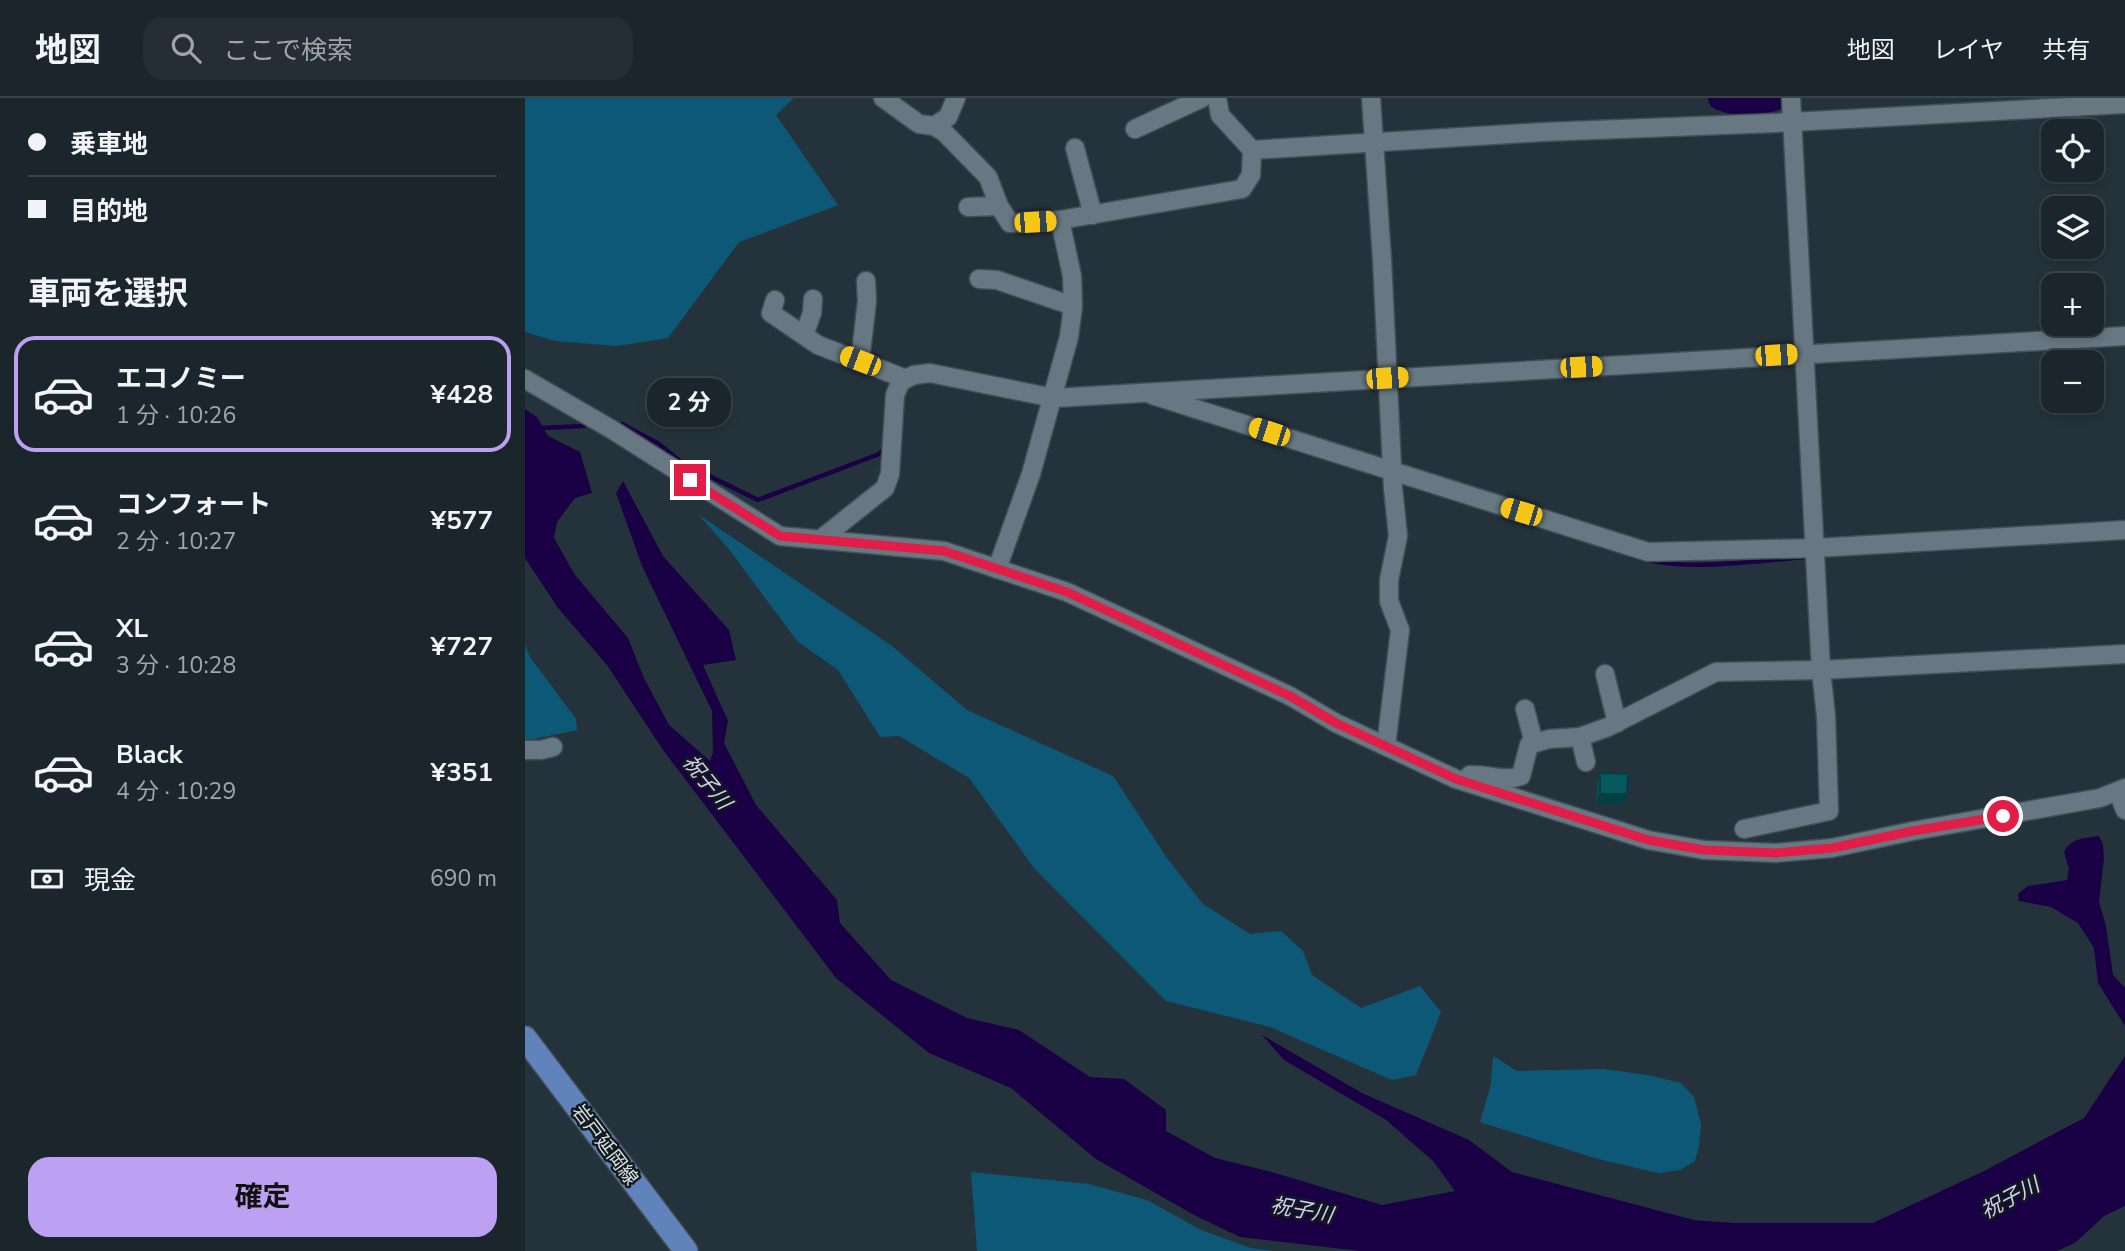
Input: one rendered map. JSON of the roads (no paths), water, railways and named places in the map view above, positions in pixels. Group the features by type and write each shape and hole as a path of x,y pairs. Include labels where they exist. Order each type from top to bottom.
{"main road":[{"name":"岩戸延岡線","path":"525,1038 686,1251"}],"street":[{"path":"883,98 919,124 934,126 944,132 988,177 999,206 1010,223 1060,220 1242,189 1251,176 1252,150 1220,115 1217,98"},
{"path":"934,126 948,117 955,98"},
{"path":"1135,129 1202,98"},
{"path":"1371,98 1398,536 1389,580 1388,601 1400,630 1386,746"},
{"path":"1252,150 1556,131 1792,109 2125,104"},
{"path":"1744,829 1829,811 1792,109"},
{"path":"1075,148 1093,215"},
{"path":"968,206 999,206"},
{"path":"997,569 1031,474 1069,337 1073,306 1072,276 1060,220"},
{"path":"979,279 997,280 1073,306"},
{"path":"860,361 866,281"},
{"path":"804,335 812,313 813,299"},
{"path":"775,300 771,313 818,345 906,379"},
{"path":"821,539 885,488 890,474 895,395 901,381 930,373 1053,398 2125,336"},
{"path":"525,379 611,429 780,536 944,551 1067,592 1278,690 1336,723 1463,781 1648,840 1704,850 1776,853 1832,848 2100,798 2122,790 2125,810"},
{"path":"1145,393 1648,552 1816,548 2125,530"},
{"path":"1463,781 1470,775 1482,774 1509,780 1521,776 1529,745 1549,739 1580,737 1617,723 1716,672 1821,670 2125,654"},
{"path":"1605,674 1617,723"},
{"path":"1525,709 1534,743"},
{"path":"1580,737 1586,762"},
{"path":"526,757 553,747"}],"water":[{"name":"祝子川","path":"525,409 537,417 548,436 580,452 592,493 575,498 557,522 554,538 575,575 628,638 644,678 669,725 710,761 713,752 712,711 642,566 616,493 623,481 663,556 729,630 736,660 703,665 728,721 724,743 756,805 837,900 840,923 891,980 967,1018 1019,1030 1090,1077 1124,1079 1166,1110 1166,1131 1215,1158 1382,1205 1455,1191 1433,1161 1386,1120 1284,1060 1262,1035 1362,1093 1469,1140 1512,1172 1694,1220 1733,1223 1873,1223 1984,1171 2084,1118 2125,1056 2125,1206 2104,1216 2075,1243 2057,1251 1360,1251 1240,1237 1194,1215 1096,1159 1011,1088 929,1053 836,978 663,750 607,665 558,608 525,558"},
{"path":"2099,836 2103,844 2104,859 2099,902 2106,926 2113,975 2125,988 2125,1026 2098,983 2094,948 2078,923 2051,907 2019,901 2018,894 2028,886 2067,880 2069,869 2064,852 2067,847 2079,840"}],"waterway":[{"path":"1720,98 1748,103 1776,98"},
{"path":"622,424 659,444 681,462 758,500 879,454 885,448"},
{"path":"540,428 584,426"},
{"path":"1627,554 1647,560 1692,565 1806,557"}]}
